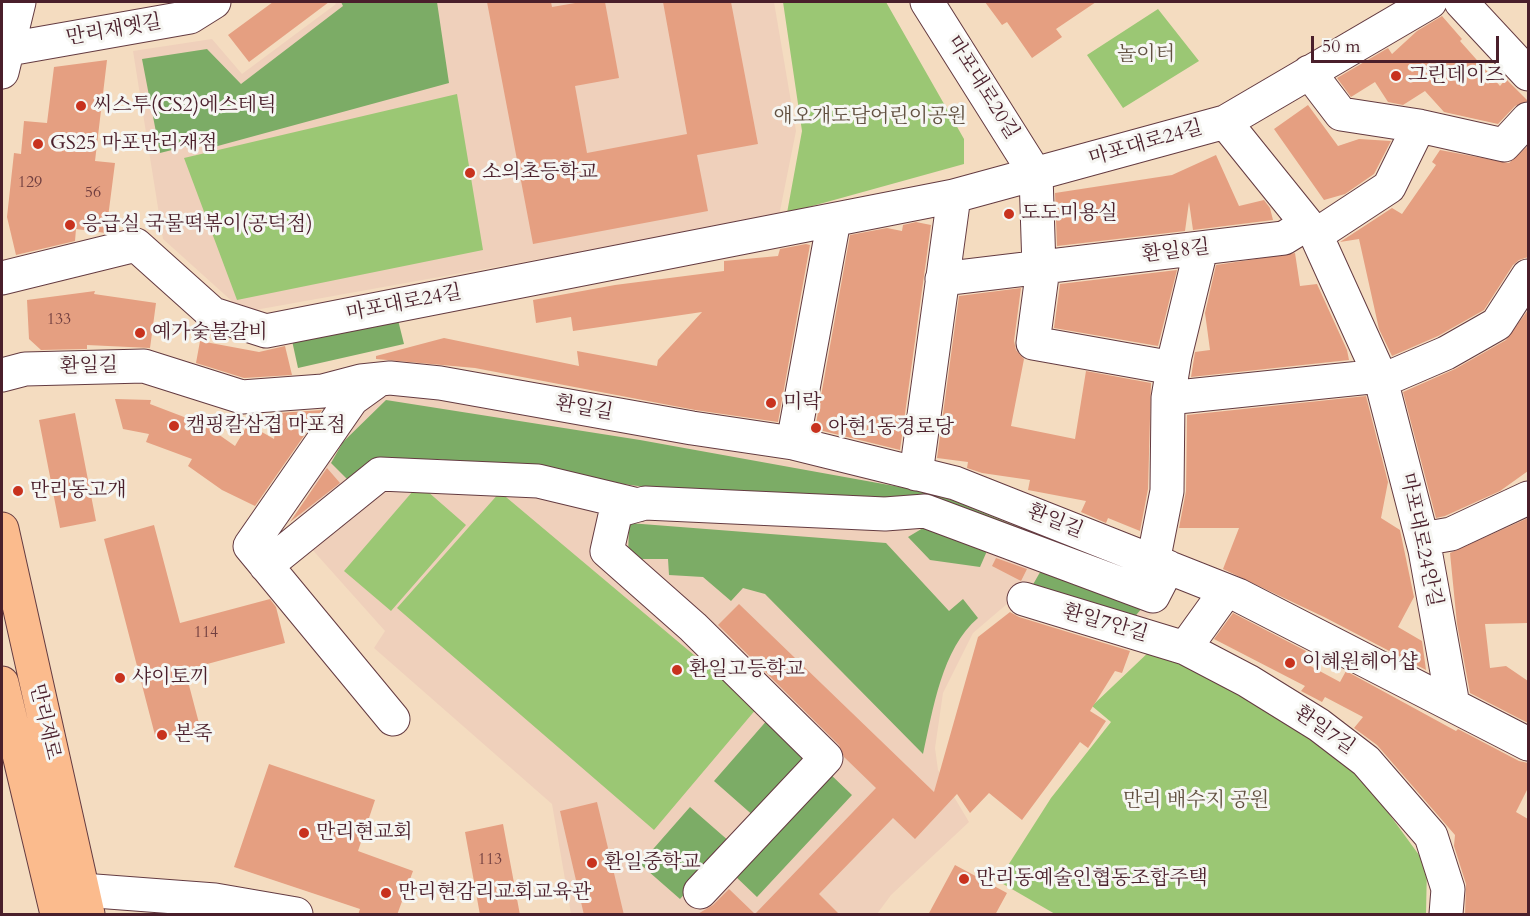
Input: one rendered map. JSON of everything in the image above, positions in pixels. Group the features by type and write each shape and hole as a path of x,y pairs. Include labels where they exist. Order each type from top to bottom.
{"main road":[{"name":"만리재로","path":"2,529 10,604 85,903"},
{"name":"만리재로","path":"2,683 57,915"}],"street":[{"name":"만리재옛길","path":"19,2 5,60 190,17 214,2"},
{"name":"마포대로20길","path":"927,2 1036,175"},
{"name":"마포대로24길","path":"2,278 136,245 213,314 266,331 954,196 1225,122 1309,72 1387,12 1430,2"},
{"path":"1461,2 1528,74"},
{"path":"1309,72 1341,114 1419,126 1504,145 1528,119"},
{"name":"마포대로24안길","path":"1225,122 1310,230 1381,378 1422,539 1453,705"},
{"name":"환일8길","path":"942,279 1284,238 1310,230 1389,187 1419,126"},
{"path":"1036,175 1041,268 1033,343 1170,383 1381,378 1446,353 1497,324 1528,276"},
{"path":"916,474 954,196"},
{"path":"793,443 834,220"},
{"path":"700,891 826,758 693,627 607,551 616,511 645,503 885,514 925,511 1153,596 1161,564 1167,491 1170,383 1201,249"},
{"name":"환일길","path":"2,375 25,369 144,366 242,397 323,391 360,381 390,378 440,383 692,428 793,443 955,483 1161,564 1226,591 1528,744"},
{"path":"377,381 352,399 250,546 393,719"},
{"path":"266,566 380,474 538,481 638,505"},
{"path":"1422,539 1450,534 1528,498"},
{"path":"1185,648 1226,591"},
{"name":"환일7안길","path":"1024,599 1185,648"},
{"name":"환일7길","path":"1185,648 1266,692 1319,725 1366,760 1431,836 1448,889 1446,915"},
{"path":"85,903 215,900 296,915"}],"shaded area":[{"name":"소의초등학교","path":"334,2 774,2 796,131 779,216 244,312 163,239 133,51 212,39 242,74 336,4"},
{"name":"환일고등학교","path":"384,390 866,475 954,494 1059,536 1171,589 1156,612 1135,625 1021,592 973,633 943,693 935,748 938,770 969,822 891,895 877,914 571,914 552,804 374,648 385,631 293,528 336,441"}],"green space":[{"path":"341,2 437,2 449,83 214,147 212,140 160,153 142,59 207,49 241,84 343,6"},
{"name":"애오개도담어린이공원","path":"783,2 886,2 964,139 964,164 787,213 802,131"},
{"name":"놀이터","path":"1158,9 1199,61 1123,108 1087,55"},
{"path":"457,94 483,250 237,300 184,158"},
{"path":"396,312 404,344 298,368 291,336"},
{"path":"386,400 640,440 911,489 952,500 1111,565 1015,537 438,459 382,467 352,484 331,463 343,442"},
{"path":"419,484 466,525 391,611 344,571"},
{"path":"500,492 757,708 654,830 397,608"},
{"path":"933,522 990,544 980,567 930,560 908,537"},
{"path":"629,523 886,543 949,611 963,599 978,618 966,631 947,663 935,700 923,754 765,594 743,588 731,601 703,577 669,575 668,559 628,559"},
{"path":"1043,567 1142,608 1132,620 1031,588"},
{"name":"만리 배수지 공원","path":"1153,648 1205,671 1352,763 1427,866 1426,914 1055,914 998,881 1051,798 1111,722 1092,706"},
{"path":"769,718 812,755 756,818 714,781"},
{"path":"828,772 852,795 757,897 733,874"},
{"path":"690,807 730,842 680,899 640,864"}],"building":[{"path":"273,2 329,2 249,62 228,35"},
{"path":"487,2 551,2 552,7 581,2 605,2 619,78 575,86 587,153 687,134 663,2 731,2 758,144 697,155 708,211 533,244"},
{"path":"985,2 1096,2 1056,29 1062,37 1032,58 1007,22 1002,25"},
{"path":"1442,16 1462,39 1460,41 1500,86 1506,79 1528,101 1515,106 1498,124 1444,112 1425,91 1403,105 1388,102 1375,82 1351,97 1337,78 1388,48 1392,54 1417,31"},
{"path":"107,60 95,161 115,163 106,233 76,229 75,241 16,255 7,217 14,153 21,154 24,121 47,123 54,67"},
{"path":"1308,105 1338,146 1359,139 1391,141 1374,174 1345,194 1324,200 1274,129"},
{"path":"1528,146 1528,257 1513,265 1484,310 1438,336 1392,356 1379,329 1359,239 1340,242 1392,208 1402,214 1436,165 1432,162 1440,150 1509,163"},
{"path":"1216,155 1239,206 1264,200 1270,208 1273,220 1193,230 1189,202 1185,231 1057,246 1055,193 1172,175"},
{"path":"916,222 931,225 900,450 815,429 850,235 887,228 902,231 903,225"},
{"path":"810,245 778,422 695,410 475,368 376,359 376,356 444,338 579,366 577,351 657,366 658,360 702,312 573,331 571,317 536,323 533,300 615,285 724,271 724,261 778,256 780,249"},
{"path":"1295,253 1300,286 1317,284 1347,350 1349,360 1191,377 1195,352 1210,350 1205,313 1216,265"},
{"path":"1177,270 1158,346 1054,328 1060,284"},
{"path":"1021,288 1014,341 1016,350 1024,359 1011,426 1075,439 1086,371 1151,383 1148,489 1140,531 1108,518 1106,523 1081,512 1086,501 1028,490 1030,480 982,473 967,468 968,462 937,458 959,296"},
{"path":"95,291 94,294 156,303 150,348 87,345 87,349 41,350 29,339 27,300"},
{"path":"1528,310 1528,471 1500,491 1436,518 1403,392 1455,369 1506,340"},
{"path":"200,341 259,352 285,346 292,375 244,378 196,363"},
{"path":"1366,396 1388,482 1381,518 1400,530 1414,597 1398,627 1422,641 1426,670 1324,617 1223,569 1239,528 1179,528 1186,491 1187,415"},
{"path":"115,399 151,400 150,404 205,425 235,446 248,424 274,439 278,413 322,410 255,506 222,490 188,466 192,459 146,442 149,434 123,429"},
{"path":"75,413 96,521 60,528 39,420"},
{"path":"327,468 340,483 290,522"},
{"path":"1528,518 1528,623 1485,624 1490,668 1506,666 1528,681 1528,723 1470,693 1457,624 1450,553"},
{"path":"154,525 180,623 270,599 276,607 285,643 185,670 200,727 156,739 104,539"},
{"path":"996,558 1027,569 1021,581 992,566"},
{"path":"739,604 934,792 978,637 1010,612 1019,617 1130,651 1122,673 1115,671 1090,711 1106,721 1088,748 1080,742 1022,820 989,793 970,813 957,794 915,839 893,818 819,894 840,915 696,915 713,905 729,889 755,914 876,788 844,757 839,745 718,625"},
{"path":"1233,613 1306,651 1301,661 1340,682 1346,671 1456,731 1458,729 1519,761 1528,763 1528,788 1516,812 1528,819 1528,915 1465,915 1466,884 1454,846 1455,835 1377,745 1354,728 1363,717 1325,697 1322,702 1301,691 1305,686 1214,639"},
{"name":"만리현교회","path":"269,764 375,800 358,851 413,871 397,915 358,915 360,909 234,867"},
{"name":"환일중학교","path":"597,802 624,915 584,915 560,811"},
{"path":"503,824 520,915 480,915 465,832"},
{"name":"만리동예술인협동조합주택","path":"955,865 1007,893 995,915 928,915"}],"place":[{"name":"그린데이즈","path":"1396,76"},
{"name":"씨스투(CS2)에스테틱","path":"81,106"},
{"name":"GS25 마포만리재점","path":"38,144"},
{"name":"소의초등학교","path":"470,173"},
{"name":"도도미용실","path":"1009,214"},
{"name":"응급실 국물떡볶이(공덕점)","path":"70,225"},
{"name":"예가숯불갈비","path":"140,333"},
{"name":"미락","path":"771,403"},
{"name":"캠핑칼삼겹 마포점","path":"174,426"},
{"name":"아현1동경로당","path":"816,428"},
{"name":"만리동고개","path":"18,491"},
{"name":"이혜원헤어샵","path":"1290,663"},
{"name":"환일고등학교","path":"677,670"},
{"name":"샤이토끼","path":"120,678"},
{"name":"본죽","path":"162,735"},
{"name":"만리현교회","path":"304,833"},
{"name":"환일중학교","path":"592,863"},
{"name":"만리동예술인협동조합주택","path":"964,879"},
{"name":"만리현감리교회교육관","path":"386,893"}]}
